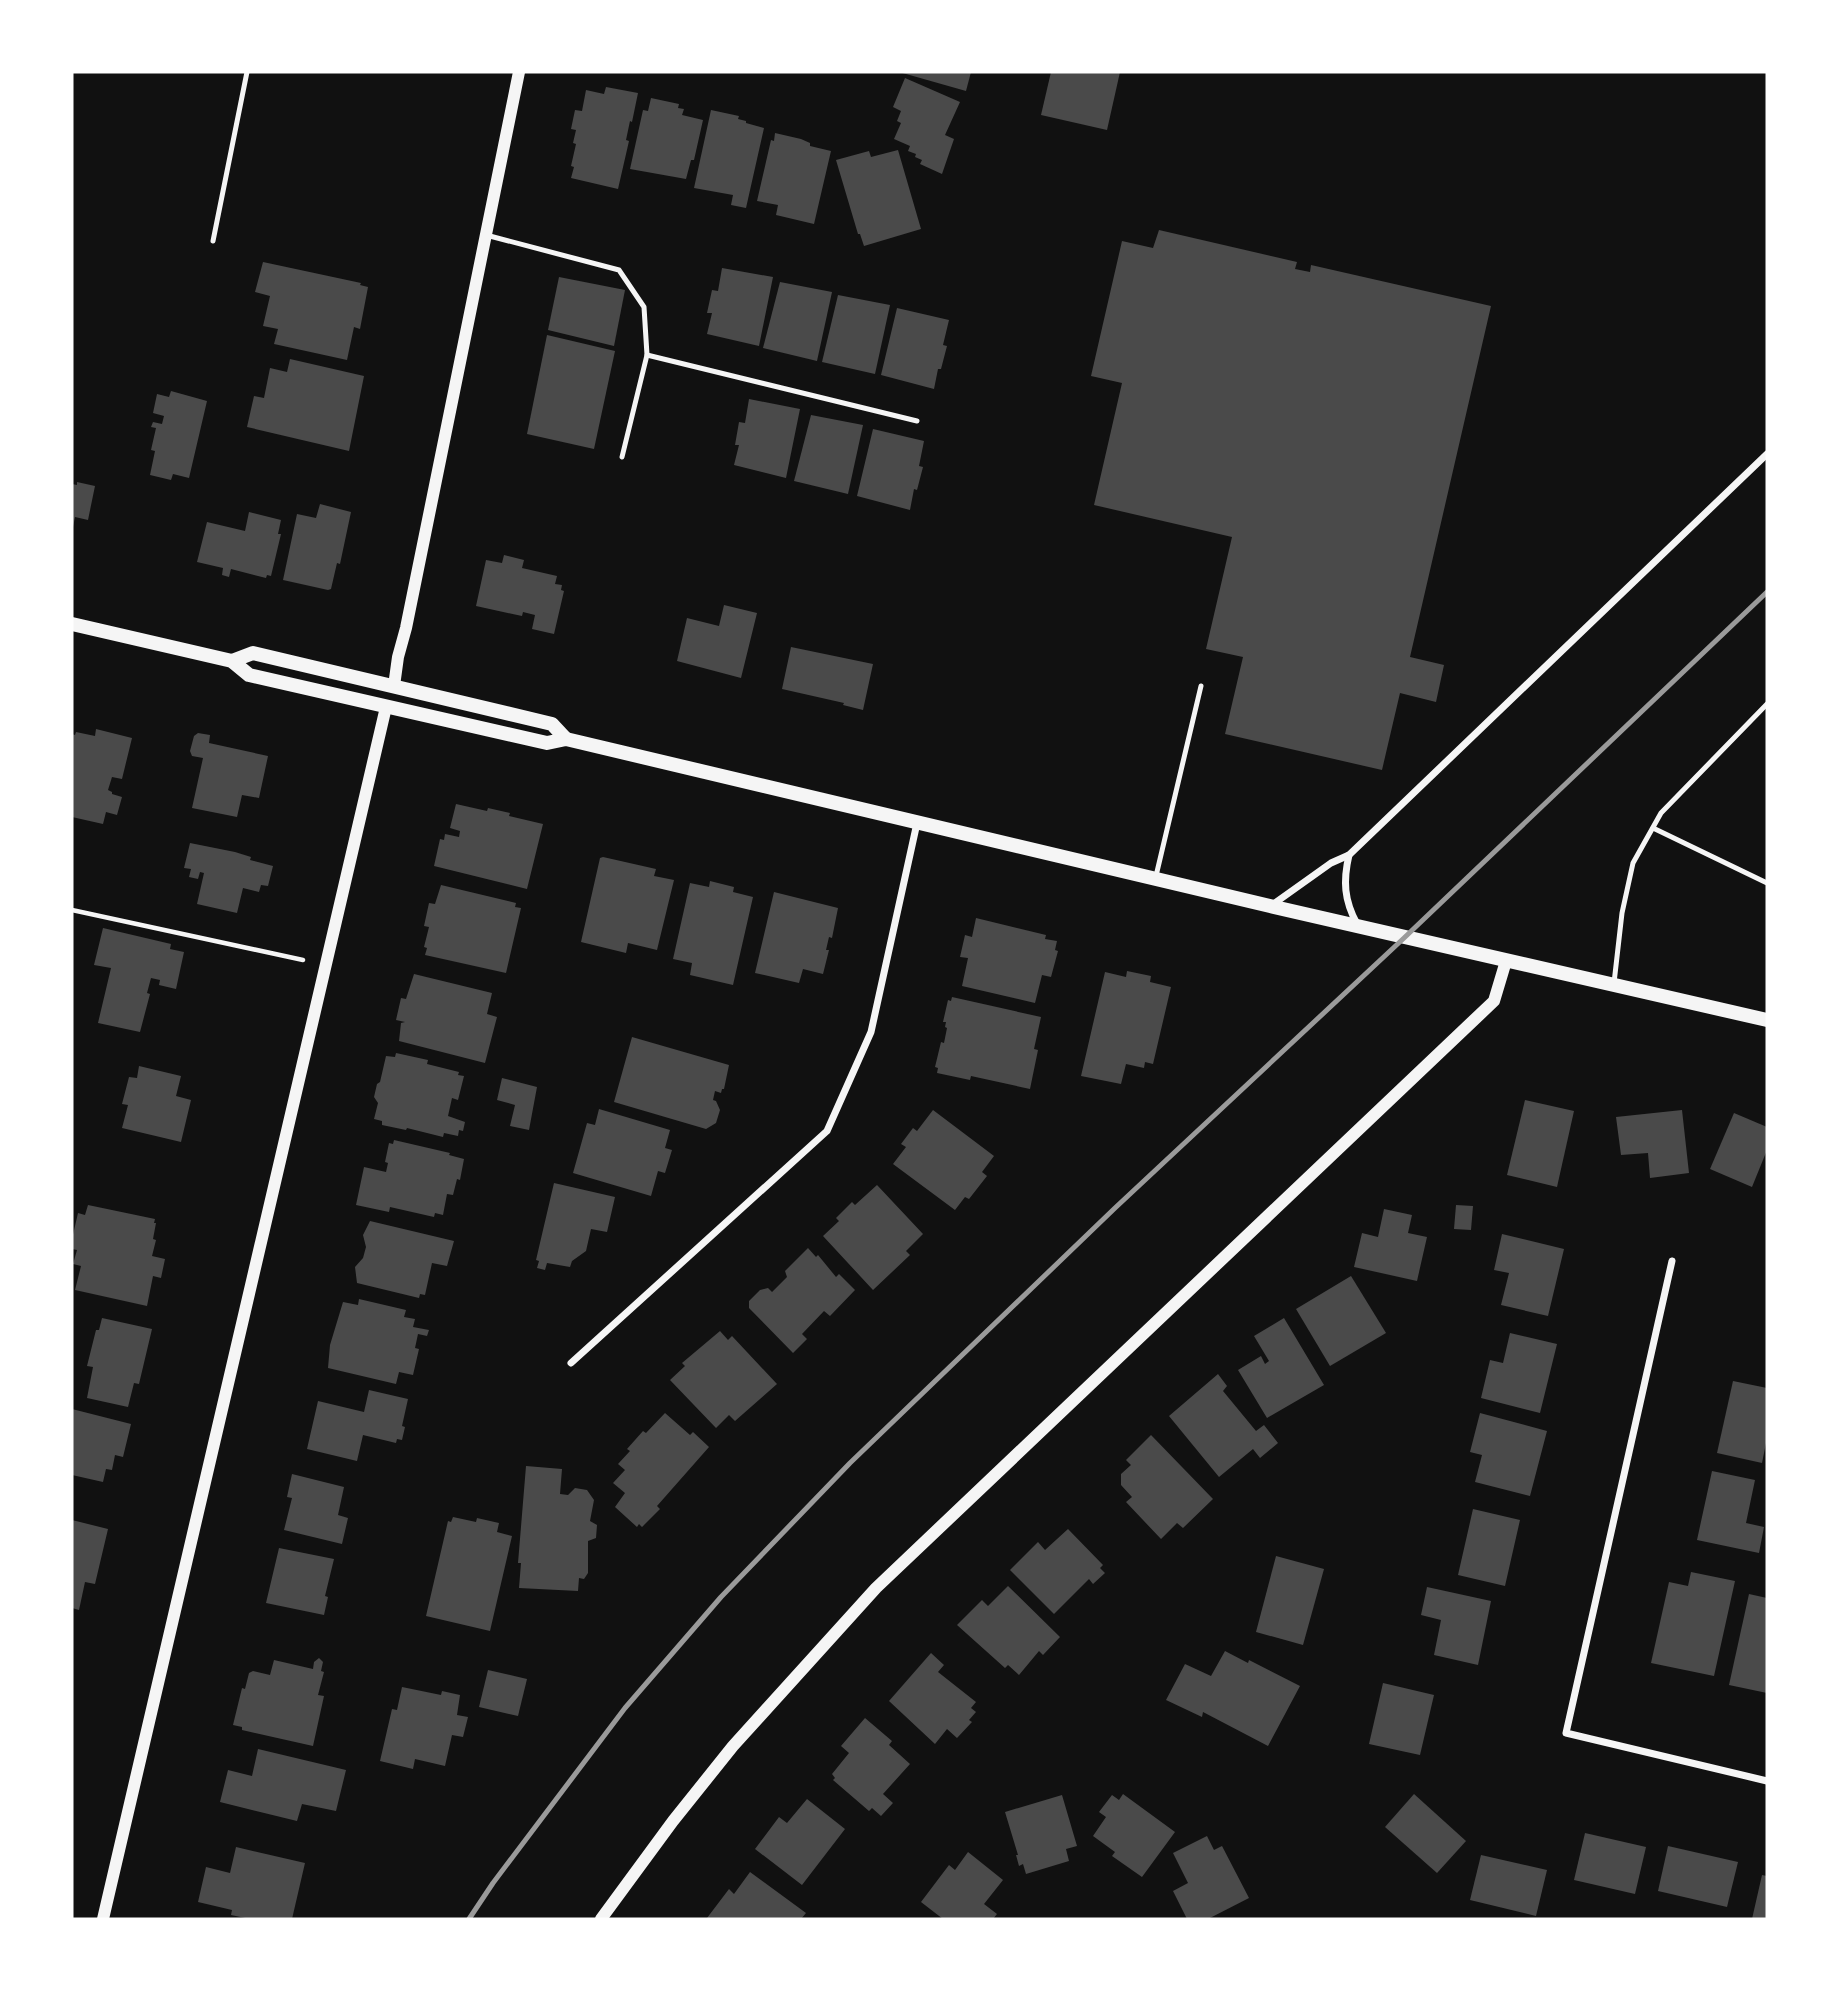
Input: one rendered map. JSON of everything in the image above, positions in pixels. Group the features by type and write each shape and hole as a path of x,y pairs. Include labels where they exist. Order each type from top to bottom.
{"main road":[{"path":"72,624 232,661 249,676 547,743 566,739 1155,880 1767,1020"},
{"path":"232,661 253,653 552,724 566,739"}],"street":[{"path":"394,687 519,72"},
{"path":"1270,906 1331,863 1349,855 1767,454"},
{"path":"103,1919 386,707"},
{"path":"571,1363 827,1131 871,1032 918,822"},
{"path":"1349,855 1345,871 1345,895 1349,910 1358,926"},
{"path":"601,1919 673,1821 733,1746 876,1588 1494,1001 1506,961"},
{"path":"1672,1261 1566,1733 1767,1781"}],"lane":[{"path":"213,241 247,72"},
{"path":"486,235 619,270 644,307 647,355 622,457"},
{"path":"647,355 917,421"},
{"path":"1155,880 1201,686"},
{"path":"1614,986 1622,914 1633,863 1661,813 1767,705"},
{"path":"1653,828 1767,882"}],"path":[{"path":"72,910 303,960"}],"building":[{"path":"899,72 971,72 966,91"},
{"path":"1051,72 1120,72 1107,130 1041,115"},
{"path":"905,78 960,102 945,135 954,139 942,174 920,164 922,160 908,151 910,146 894,139 901,123 897,121 901,111 893,107"},
{"path":"606,87 638,93 626,140 629,141 618,189 571,178 576,144 573,143 576,130 571,129 575,110 582,111 586,90 604,94"},
{"path":"651,98 679,104 678,108 684,109 682,115 703,120 694,160 691,160 686,179 630,169 643,110 648,111"},
{"path":"711,110 739,116 738,119 746,123 764,128 746,208 731,205 733,195 694,188"},
{"path":"775,133 801,139 810,143 810,146 831,151 814,224 776,215 778,205 757,201"},
{"path":"898,150 921,229 864,246 836,160 869,151 871,157"},
{"path":"1159,230 1297,262 1295,269 1310,272 1311,265 1491,306 1410,657 1444,665 1436,702 1400,693 1382,770 1225,734 1243,657 1206,649 1232,537 1094,505 1122,383 1091,376 1122,241 1153,248"},
{"path":"263,262 361,283 360,285 368,287 360,329 354,327 347,360 274,344 278,329 263,326 270,296 255,292"},
{"path":"722,268 773,277 759,346 707,334 712,313 707,313 712,290 718,291"},
{"path":"559,277 625,290 614,346 548,330"},
{"path":"780,282 832,292 817,361 763,348"},
{"path":"838,295 890,305 875,374 822,362"},
{"path":"897,308 949,320 943,345 947,346 934,389 881,375"},
{"path":"547,335 615,351 594,449 527,434"},
{"path":"290,359 364,376 349,451 247,427 254,396 264,398 270,368 287,372"},
{"path":"171,391 207,401 189,478 173,474 171,480 150,475 155,451 151,450 156,428 151,427 153,422 162,424 164,416 153,413 157,394 169,397"},
{"path":"749,399 800,409 786,478 734,465 739,445 735,445 739,422 745,423"},
{"path":"811,415 863,425 848,494 794,481"},
{"path":"873,429 924,441 919,466 923,467 917,490 914,489 910,510 857,496"},
{"path":"77,482 95,486 88,520 75,517 73,527 72,484 77,485"},
{"path":"320,504 351,512 340,564 337,563 331,589 328,590 283,580 297,514 316,518"},
{"path":"249,512 281,520 278,534 281,534 271,576 267,575 266,578 231,569 229,577 222,575 223,568 197,562 207,522 245,531"},
{"path":"504,555 524,560 522,568 557,576 555,584 562,585 561,590 564,591 554,634 532,629 535,615 523,612 522,616 476,606 486,560 502,563"},
{"path":"724,605 757,613 741,678 677,661 687,618 719,626"},
{"path":"791,647 873,664 863,710 782,689"},
{"path":"96,729 132,738 122,779 112,777 108,790 122,797 117,815 106,812 103,824 72,817 72,734 75,735 76,732 95,736"},
{"path":"198,733 210,735 209,743 268,756 259,798 242,795 237,817 192,808 203,758 192,756 190,751 194,736"},
{"path":"456,804 510,813 509,816 543,824 527,889 434,866 440,839 444,840 445,834 459,837 460,831 450,828"},
{"path":"190,843 235,852 251,857 250,860 273,866 268,886 261,885 259,892 243,888 237,913 197,904 204,873 200,872 198,879 189,877 191,869 184,868"},
{"path":"600,858 656,869 654,876 674,880 657,950 628,943 626,953 581,942"},
{"path":"710,881 734,887 733,892 753,897 733,985 690,975 692,963 673,959 690,883 709,887"},
{"path":"441,885 516,903 515,907 521,908 506,973 425,955 427,948 424,947 429,927 424,926 429,903 435,904"},
{"path":"774,892 838,908 832,938 829,937 826,950 829,950 823,974 803,969 799,983 755,973"},
{"path":"976,918 1046,935 1045,939 1057,941 1055,950 1058,951 1051,977 1042,975 1035,1003 962,986 968,958 960,957 965,935 972,937"},
{"path":"103,928 171,944 170,949 184,952 176,989 159,985 160,980 151,978 147,993 150,994 140,1032 98,1023 111,968 94,965"},
{"path":"1127,971 1151,976 1150,982 1171,987 1153,1064 1145,1062 1144,1068 1126,1064 1121,1084 1081,1076 1105,972 1126,977"},
{"path":"414,974 492,993 487,1014 497,1017 485,1063 399,1041 401,1023 405,1022 396,1020 401,998 406,999"},
{"path":"952,997 1041,1017 1030,1089 971,1076 970,1080 937,1073 938,1068 935,1067 947,1028 946,1022 943,1022 948,1000 951,1001"},
{"path":"632,1037 729,1065 724,1089 721,1093 715,1091 713,1100 720,1110 716,1123 706,1129 614,1102"},
{"path":"396,1053 428,1060 427,1064 459,1072 458,1075 464,1076 458,1100 452,1098 448,1116 465,1122 463,1131 459,1130 458,1136 444,1133 443,1137 407,1128 406,1130 382,1125 382,1121 374,1119 378,1103 374,1097 386,1056 395,1057"},
{"path":"139,1066 181,1076 176,1096 191,1100 181,1142 122,1128 128,1105 122,1104 129,1077 137,1078"},
{"path":"502,1078 537,1087 529,1130 510,1126 515,1105 497,1100"},
{"path":"1525,1100 1574,1111 1557,1187 1507,1175"},
{"path":"599,1109 670,1130 665,1148 672,1150 665,1173 658,1171 651,1196 573,1173 587,1123 595,1125"},
{"path":"933,1110 994,1156 982,1172 987,1176 969,1199 965,1197 955,1210 893,1164 906,1147 901,1144 913,1128 917,1131"},
{"path":"1682,1110 1689,1173 1650,1178 1648,1153 1621,1155 1616,1117"},
{"path":"1734,1113 1767,1127 1767,1150 1752,1187 1710,1169"},
{"path":"394,1140 450,1153 449,1155 464,1159 460,1180 457,1179 453,1195 447,1194 443,1215 435,1213 434,1217 390,1207 389,1212 356,1205 364,1167 386,1172 389,1143 393,1144"},
{"path":"554,1183 615,1197 607,1232 591,1229 586,1251 572,1261 570,1267 547,1263 545,1270 537,1268 539,1261 536,1260"},
{"path":"877,1185 923,1234 906,1251 910,1255 873,1290 823,1236 839,1221 836,1218 852,1202 855,1205"},
{"path":"88,1205 155,1219 153,1239 156,1240 152,1256 165,1259 161,1278 153,1276 147,1306 75,1290 81,1266 73,1264 77,1250 72,1249 72,1239 78,1213 85,1215"},
{"path":"1456,1205 1473,1206 1471,1230 1454,1229"},
{"path":"1384,1209 1412,1215 1408,1233 1427,1237 1417,1281 1354,1267 1362,1233 1378,1237"},
{"path":"370,1221 454,1241 447,1266 432,1263 425,1295 420,1294 419,1298 357,1283 355,1267 363,1258 366,1247 363,1235"},
{"path":"1502,1234 1564,1249 1548,1316 1501,1305 1509,1273 1494,1270"},
{"path":"808,1248 816,1257 818,1255 836,1277 839,1274 855,1290 830,1316 824,1311 802,1334 807,1339 793,1353 749,1308 749,1301 760,1290 768,1288 772,1292 787,1277 785,1271"},
{"path":"1351,1276 1386,1333 1330,1366 1296,1309"},
{"path":"359,1299 406,1310 404,1317 415,1319 413,1327 429,1330 427,1336 418,1334 415,1348 419,1349 413,1375 399,1372 396,1384 328,1368 330,1345 343,1302 358,1305"},
{"path":"102,1318 152,1329 139,1384 134,1383 128,1407 87,1398 93,1367 87,1366 96,1330 99,1330"},
{"path":"1284,1318 1324,1385 1267,1418 1238,1370 1261,1356 1265,1364 1269,1361 1254,1336"},
{"path":"720,1331 728,1340 732,1336 777,1384 735,1421 729,1415 716,1428 670,1380 685,1366 682,1363"},
{"path":"1510,1333 1557,1344 1540,1413 1481,1398 1490,1360 1503,1363"},
{"path":"1218,1374 1227,1386 1223,1391 1256,1431 1264,1425 1278,1443 1260,1458 1253,1449 1219,1477 1169,1416"},
{"path":"1733,1381 1767,1388 1767,1438 1762,1463 1717,1453"},
{"path":"369,1390 408,1399 402,1440 397,1439 396,1443 363,1435 357,1461 307,1449 318,1401 364,1412"},
{"path":"72,1409 131,1424 123,1457 115,1455 112,1470 106,1469 103,1482 72,1475"},
{"path":"665,1413 690,1435 693,1432 709,1447 657,1506 660,1509 642,1527 639,1524 637,1527 615,1507 625,1493 613,1483 625,1470 618,1464 630,1451 627,1449"},
{"path":"1480,1413 1547,1431 1530,1496 1475,1482 1482,1455 1470,1452"},
{"path":"1151,1435 1213,1499 1183,1528 1177,1523 1161,1539 1126,1502 1132,1497 1121,1485 1121,1474 1131,1465 1126,1460"},
{"path":"526,1466 562,1469 560,1494 568,1495 575,1488 587,1490 594,1500 590,1521 597,1525 596,1538 588,1541 588,1573 584,1579 579,1578 578,1591 519,1588 521,1563 518,1563"},
{"path":"1712,1471 1755,1480 1746,1523 1764,1527 1759,1553 1697,1540"},
{"path":"292,1474 344,1487 338,1515 348,1518 342,1544 284,1530 292,1498 287,1497"},
{"path":"1473,1509 1520,1520 1505,1586 1458,1575"},
{"path":"453,1517 476,1522 477,1518 499,1523 497,1532 512,1536 490,1631 426,1616 448,1521 451,1522"},
{"path":"72,1520 108,1529 95,1584 85,1582 79,1610 72,1608"},
{"path":"1068,1529 1103,1565 1100,1568 1105,1573 1093,1584 1089,1579 1054,1614 1010,1570 1038,1542 1045,1550"},
{"path":"279,1548 334,1559 325,1596 328,1597 324,1615 266,1603"},
{"path":"1276,1556 1324,1569 1303,1645 1256,1632"},
{"path":"1691,1572 1735,1581 1714,1676 1651,1663 1669,1582 1688,1586"},
{"path":"1008,1586 1060,1637 1043,1655 1039,1651 1019,1675 1008,1665 1005,1668 957,1625 982,1600 988,1606"},
{"path":"1427,1587 1491,1601 1478,1665 1434,1655 1441,1620 1421,1615"},
{"path":"1749,1594 1767,1598 1767,1693 1729,1685"},
{"path":"1225,1651 1300,1686 1268,1746 1203,1712 1202,1717 1166,1700 1185,1664 1211,1676"},
{"path":"931,1653 944,1665 938,1672 976,1702 971,1708 976,1712 969,1720 972,1722 957,1738 947,1729 935,1744 889,1701"},
{"path":"319,1658 323,1662 321,1671 324,1672 318,1695 324,1696 313,1746 242,1730 242,1727 233,1725 242,1688 245,1689 249,1673 253,1671 270,1675 274,1660 313,1669 314,1662"},
{"path":"488,1670 527,1679 518,1716 479,1707"},
{"path":"1383,1683 1434,1695 1420,1755 1369,1744"},
{"path":"402,1687 441,1695 442,1691 460,1695 457,1715 468,1717 463,1737 452,1735 445,1766 415,1759 413,1769 380,1761 392,1709 397,1710"},
{"path":"865,1718 892,1741 889,1745 910,1764 883,1794 893,1803 881,1816 872,1808 869,1811 833,1780 835,1778 832,1774 849,1753 841,1746"},
{"path":"258,1749 346,1770 336,1811 302,1804 297,1821 220,1802 228,1770 252,1776"},
{"path":"1123,1794 1175,1832 1142,1877 1112,1856 1115,1852 1093,1836 1106,1817 1099,1812 1112,1795 1119,1800"},
{"path":"1414,1794 1466,1841 1437,1873 1385,1827"},
{"path":"1062,1795 1077,1846 1066,1849 1069,1861 1026,1874 1023,1864 1019,1866 1005,1812"},
{"path":"807,1799 845,1829 802,1885 755,1849 779,1817 787,1823"},
{"path":"1585,1833 1646,1847 1635,1894 1574,1880"},
{"path":"1207,1836 1214,1850 1222,1846 1249,1898 1208,1919 1187,1919 1173,1891 1188,1883 1173,1853"},
{"path":"1668,1846 1738,1862 1727,1907 1658,1891"},
{"path":"236,1847 305,1863 292,1919 250,1919 231,1915 232,1910 198,1902 206,1867 230,1873"},
{"path":"968,1852 1003,1880 984,1904 997,1914 993,1919 943,1919 921,1902 949,1865 955,1870"},
{"path":"1481,1855 1547,1870 1536,1916 1470,1900"},
{"path":"750,1872 806,1913 801,1919 707,1918 729,1889 734,1894"},
{"path":"1762,1875 1767,1876 1767,1919 1752,1919"}],"railway":[{"path":"469,1919 493,1883 625,1708 721,1597 850,1463 1115,1208 1404,938 1767,592"}]}
